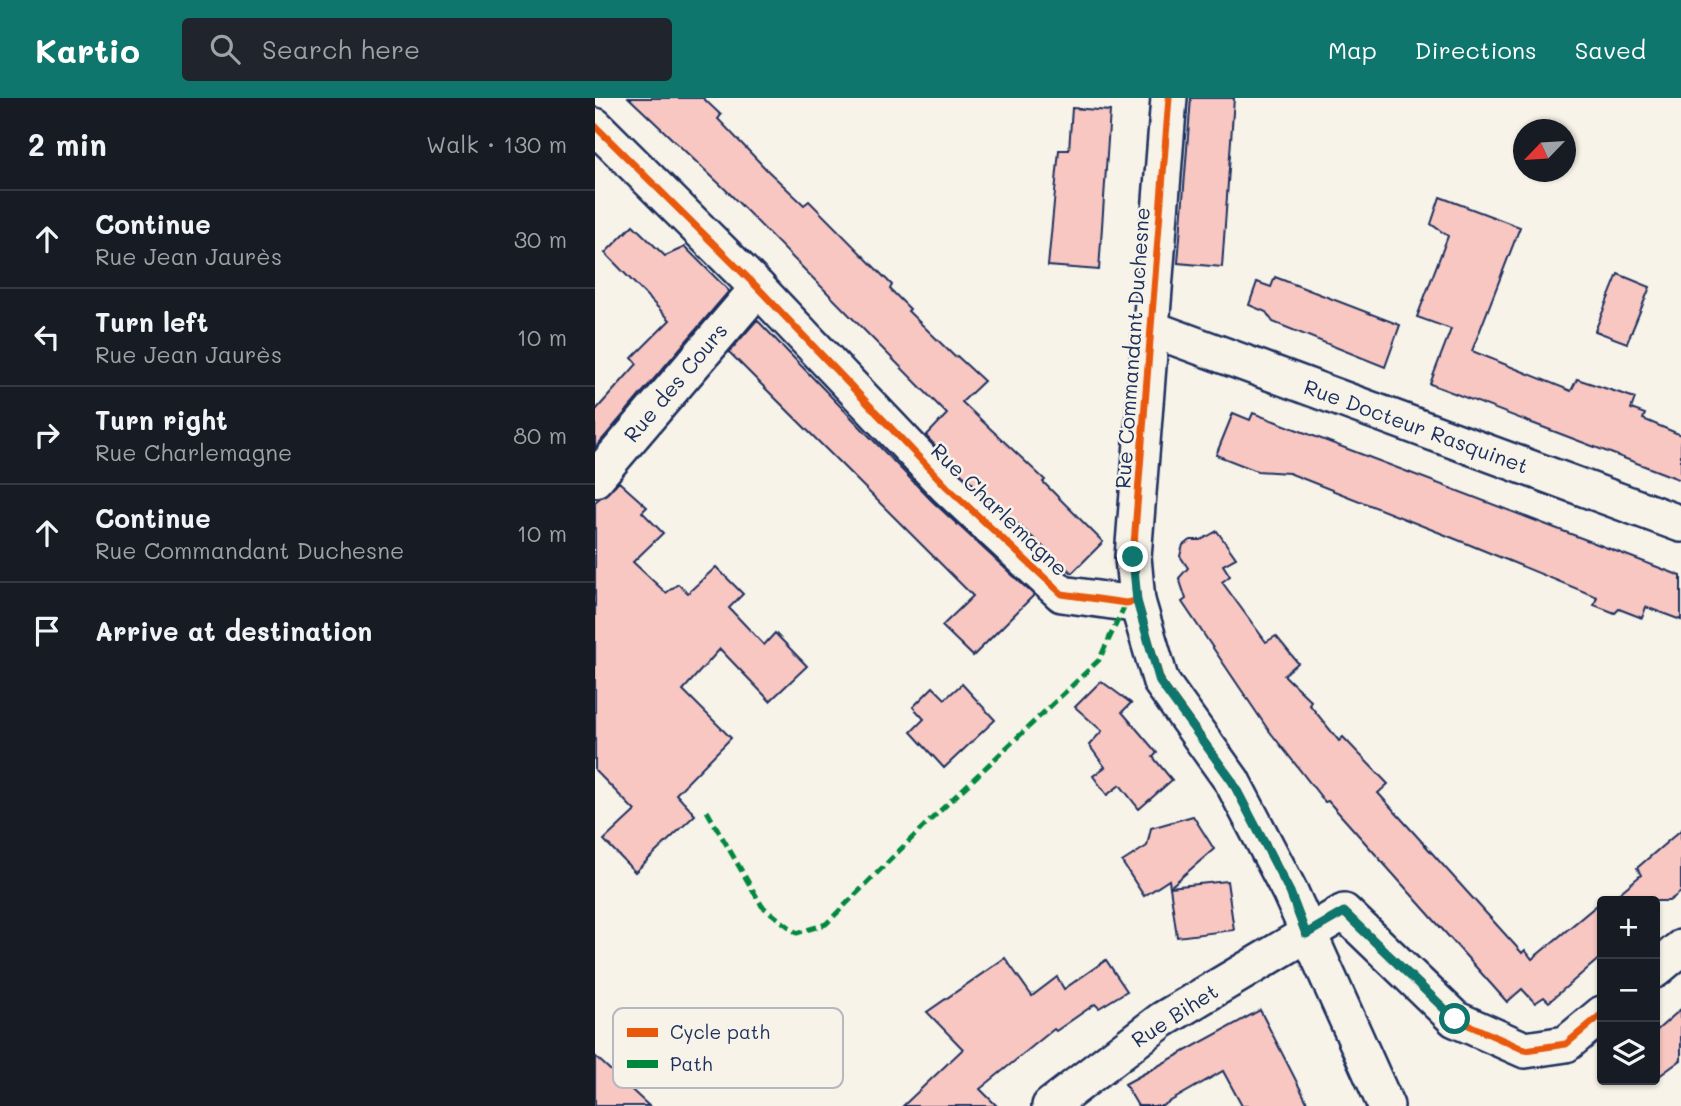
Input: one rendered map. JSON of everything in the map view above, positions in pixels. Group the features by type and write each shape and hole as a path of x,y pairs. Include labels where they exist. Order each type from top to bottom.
{"street":[{"name":"Rue Commandant Duchesne","path":"1137,601 1133,557 1169,98"},
{"name":"Rue Charlemagne","path":"595,126 758,288 947,487 1062,594 1126,603 1137,601"},
{"name":"Rue des Cours","path":"595,479 758,288"},
{"name":"Rue Docteur Rasquinet","path":"1152,329 1681,524"},
{"path":"1137,601 1160,682 1232,781 1290,892 1306,934 1386,1106"},
{"name":"Rue Bihet","path":"1050,1106 1162,1020 1344,912 1455,1019 1525,1050 1566,1044 1597,1018"},
{"path":"1660,966 1681,948"}],"building":[{"path":"629,98 703,98 721,115 718,119 768,171 804,205 809,201 892,285 890,289 910,309 908,311 984,381 962,402 1045,480 1043,482 1103,542 1072,573 961,473 926,436 947,414 727,191"},
{"path":"1191,98 1234,98 1222,267 1178,263"},
{"path":"1072,108 1110,111 1099,270 1048,266 1059,150 1069,150"},
{"path":"1440,197 1520,227 1472,351 1571,391 1577,379 1635,398 1631,409 1645,414 1643,419 1681,435 1681,480 1430,384 1451,329 1417,317 1448,236 1431,224"},
{"path":"633,225 665,256 685,247 729,291 595,448 595,411 637,364 632,358 670,320 605,253"},
{"path":"1618,274 1650,287 1627,343 1595,331"},
{"path":"1275,277 1400,325 1385,367 1273,322 1266,312 1249,305 1257,282 1271,287"},
{"path":"757,320 932,501 1034,595 973,656 942,626 973,596 729,352"},
{"path":"1233,413 1250,420 1253,413 1681,576 1681,620 1646,607 1642,618 1619,609 1615,613 1594,605 1597,597 1289,473 1257,471 1216,455"},
{"path":"619,482 647,507 642,512 663,533 633,562 666,593 678,584 688,593 716,567 743,594 729,608 764,645 775,633 807,666 770,701 720,649 683,690 731,738 676,794 695,815 635,872 604,840 635,811 595,770 595,502"},
{"path":"1217,531 1236,558 1223,565 1230,576 1222,582 1266,642 1276,636 1298,663 1284,675 1311,701 1309,704 1339,741 1343,737 1388,784 1378,793 1522,953 1525,950 1532,959 1597,905 1597,960 1549,1002 1544,997 1535,1003 1522,989 1507,1002 1328,801 1325,802 1267,728 1182,602 1186,599 1179,578 1188,568 1180,556 1183,545 1191,540 1201,540"},
{"path":"1101,681 1131,703 1122,712 1157,753 1153,757 1172,780 1139,809 1120,785 1107,795 1093,776 1105,767 1089,745 1102,731 1075,707"},
{"path":"962,684 995,720 944,768 911,732 924,719 913,707 933,687 945,699"},
{"path":"1193,816 1214,849 1170,887 1169,880 1144,896 1122,862 1147,846 1151,828"},
{"path":"1681,830 1681,892 1669,901 1660,901 1660,896 1616,896 1641,875 1637,868"},
{"path":"1227,881 1234,930 1177,937 1170,887"},
{"path":"1005,958 1032,996 1057,977 1064,989 1106,960 1127,991 1099,1008 1095,1004 1056,1031 1054,1029 980,1089 997,1106 903,1106 963,1049 927,1012"},
{"path":"1681,1009 1681,1060 1660,1075 1660,1028"},
{"path":"1260,1010 1309,1106 1242,1106 1223,1071 1162,1106 1138,1106 1125,1084"},
{"path":"595,1056 613,1073 613,1088 630,1088 649,1106 595,1106"}],"marked path":[{"path":"707,811 762,906 797,933 826,924 922,828 1099,660 1126,603"}],"cycle path":[{"path":"1169,98 1133,557 1137,601 1161,682 1232,781 1290,892 1306,934 1344,912 1455,1019 1525,1050 1566,1044 1597,1018"},
{"path":"595,126 758,288 947,487 1062,594 1126,603 1137,601"}],"route":[{"path":"1133,557 1137,601 1160,682 1232,781 1290,892 1306,934 1331,917 1344,912 1455,1019"}]}
